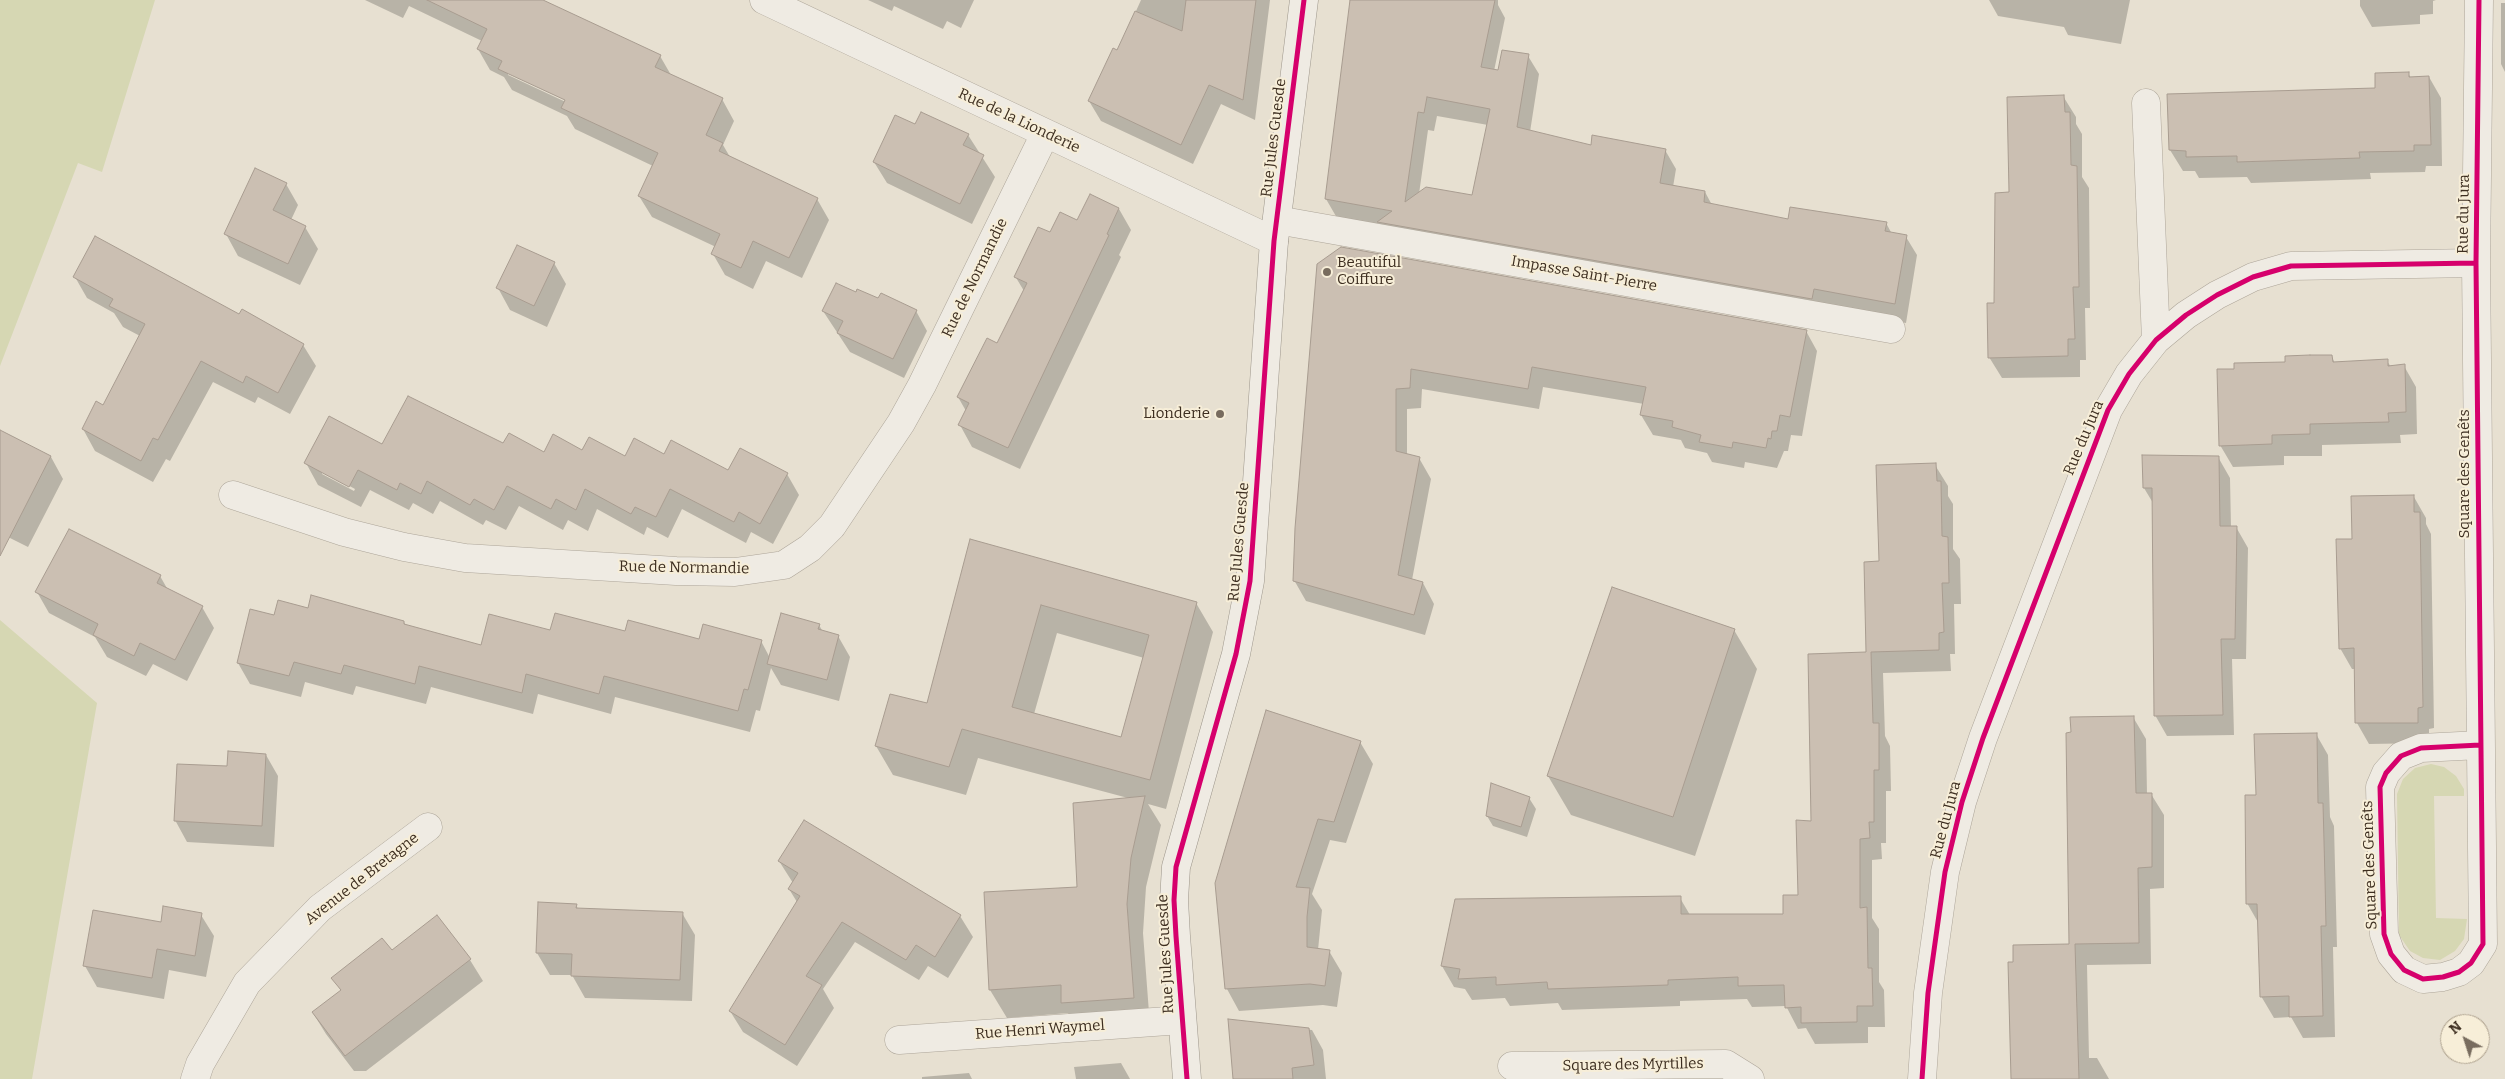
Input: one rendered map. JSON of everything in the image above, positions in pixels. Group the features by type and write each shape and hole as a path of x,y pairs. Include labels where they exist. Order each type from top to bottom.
{"street":[{"name":"Rue de la Lionderie","path":"764,0 1045,134 1276,230"},
{"name":"Rue Jules Guesde","path":"1186,1079 1174,900 1176,867 1183,836 1230,676 1246,609 1250,581 1276,230 1304,0"},
{"name":"Rue du Jura","path":"1922,1079 1928,993 1944,882 1962,802 1983,738 2101,427 2129,374 2156,340 2186,315 2217,295 2253,277 2291,266 2476,263 2479,0"},
{"path":"2146,103 2156,340"},
{"name":"Rue de Normandie","path":"233,495 344,532 404,547 465,558 676,571 735,572 784,565 810,548 832,526 900,423 922,385 1045,134"},
{"name":"Impasse Saint-Pierre","path":"1276,230 1890,329"},
{"name":"Square des Genêts","path":"2476,263 2483,944 2471,963 2459,972 2443,977 2423,979 2404,970 2391,954 2384,934 2380,787 2386,773 2401,756 2420,748 2480,745"},
{"name":"Avenue de Bretagne","path":"194,1079 200,1064 247,983 320,908 428,827"},
{"name":"Rue Henri Waymel","path":"899,1040 1182,1020"},
{"name":"Square des Myrtilles","path":"1512,1066 1726,1064 1750,1079"}],"green space":[{"path":"0,0 155,0 102,172 78,163 0,366"},
{"path":"0,620 97,703 32,1079 0,1079"},
{"path":"2431,764 2444,767 2456,776 2464,789 2464,796 2434,796 2436,918 2467,919 2464,939 2455,951 2440,960 2423,958 2410,951 2399,935 2397,794 2403,779 2415,768"}],"building":[{"path":"427,0 543,0 661,55 655,67 723,98 706,135 723,143 719,151 818,198 789,258 753,241 741,268 711,254 720,234 638,196 658,153 561,108 565,100 498,69 502,61 477,49 487,29"},
{"path":"1186,0 1256,0 1243,100 1209,85 1181,145 1088,101 1113,48 1117,50 1135,11 1182,31"},
{"path":"1350,0 1495,0 1481,67 1498,70 1502,50 1529,54 1517,127 1591,145 1592,135 1666,149 1660,183 1705,191 1704,202 1788,219 1790,207 1887,222 1885,231 1907,235 1895,304 1814,289 1812,299 1377,222 1392,211 1325,199","holes":["1427,97 1490,109 1472,195 1426,187 1405,202 1418,112 1424,113"]},
{"path":"2409,72 2409,77 2429,76 2431,145 2414,145 2414,151 2359,152 2360,158 2237,162 2237,156 2186,157 2186,151 2169,150 2167,94 2375,88 2375,73"},
{"path":"2064,95 2065,112 2070,112 2071,165 2077,166 2079,287 2073,287 2075,339 2068,339 2068,356 1988,358 1987,303 1994,303 1995,193 2009,192 2007,97"},
{"path":"921,112 969,134 963,145 984,155 960,204 873,162 895,115 915,124"},
{"path":"255,168 287,183 273,210 306,226 288,264 224,234"},
{"path":"1090,194 1119,208 1107,234 1109,235 1008,448 958,425 969,403 957,397 987,338 997,343 1027,283 1014,277 1038,227 1050,232 1060,212 1077,220"},
{"path":"95,236 239,314 242,309 304,344 278,393 246,376 243,383 201,361 158,440 153,438 141,461 82,429 96,401 103,405 145,324 109,306 113,299 73,277"},
{"path":"517,245 555,262 534,306 496,288"},
{"path":"1341,247 1807,330 1790,417 1780,415 1777,431 1772,431 1771,439 1768,438 1766,448 1733,442 1732,448 1699,442 1701,435 1672,427 1673,421 1640,415 1646,387 1532,367 1528,389 1411,369 1410,388 1396,389 1396,451 1420,457 1398,575 1423,582 1414,615 1293,581 1295,528 1317,264"},
{"path":"836,283 856,292 857,289 878,298 881,293 917,310 893,359 837,333 843,321 822,311"},
{"path":"2332,355 2333,362 2388,359 2388,366 2405,364 2406,412 2388,413 2389,422 2310,424 2310,434 2272,435 2272,444 2219,446 2217,369 2234,369 2234,363 2285,362 2285,356"},
{"path":"408,396 503,443 509,433 544,452 553,434 582,450 589,437 625,456 634,438 664,454 671,440 728,470 740,448 788,473 760,524 739,512 734,522 670,489 656,517 635,507 631,514 585,489 576,510 556,499 551,509 507,486 494,510 474,499 470,505 427,481 421,494 400,483 397,490 358,470 349,487 304,463 329,416 382,444"},
{"path":"0,430 51,456 0,556"},
{"path":"2142,455 2219,456 2220,526 2237,526 2235,639 2221,639 2223,715 2154,716 2152,488 2143,488"},
{"path":"1936,463 1937,481 1941,481 1942,536 1948,537 1949,583 1942,583 1944,632 1939,633 1939,650 1871,652 1873,723 1879,723 1879,770 1874,770 1874,822 1869,822 1870,838 1860,839 1860,908 1867,907 1868,968 1872,968 1873,1006 1857,1006 1857,1022 1801,1023 1801,1007 1785,1008 1784,985 1738,986 1738,977 1668,980 1668,985 1548,989 1547,982 1496,985 1496,977 1458,979 1460,969 1441,966 1455,899 1681,896 1681,914 1783,914 1783,895 1798,895 1796,820 1811,821 1808,654 1866,652 1864,562 1879,561 1876,465"},
{"path":"2414,495 2414,512 2420,512 2423,707 2418,708 2418,723 2355,723 2354,648 2339,649 2336,539 2352,539 2351,496"},
{"path":"69,529 161,575 157,583 203,606 175,660 140,643 134,656 93,635 98,624 35,592"},
{"path":"970,539 1197,602 1150,780 962,729 949,767 875,746 890,694 927,703","holes":["1041,605 1149,635 1121,737 1012,707"]},
{"path":"1612,587 1735,629 1673,817 1547,776"},
{"path":"311,595 404,621 404,624 481,645 489,614 550,630 555,613 625,631 628,620 699,639 703,624 762,640 748,690 744,689 738,711 604,676 599,694 526,674 522,693 419,666 415,684 344,665 341,674 294,662 289,676 237,663 250,609 274,615 278,600 308,608"},
{"path":"781,613 820,624 818,629 839,635 827,680 767,664"},
{"path":"1266,710 1361,741 1334,822 1318,819 1296,887 1310,888 1307,917 1307,947 1330,950 1325,986 1310,984 1225,989 1215,883"},
{"path":"2134,716 2136,793 2152,793 2152,867 2138,868 2139,943 2075,944 2079,1079 2011,1079 2008,962 2013,962 2013,945 2069,944 2066,733 2071,732 2070,717"},
{"path":"2317,733 2318,803 2323,803 2326,926 2321,926 2323,1016 2289,1017 2289,996 2260,997 2257,904 2246,904 2245,795 2256,795 2254,734"},
{"path":"228,751 266,754 262,826 174,821 177,764 227,766"},
{"path":"1491,783 1530,797 1521,827 1486,816"},
{"path":"1145,796 1131,858 1127,904 1134,998 1061,1003 1061,985 989,990 984,892 1077,887 1073,803"},
{"path":"804,820 961,915 935,957 916,945 906,960 842,922 806,976 822,985 785,1045 729,1011 800,896 788,889 798,873 778,861"},
{"path":"538,902 577,904 576,908 683,912 680,980 571,976 572,954 536,953"},
{"path":"163,906 202,913 195,956 157,949 152,978 83,966 93,910 161,922"},
{"path":"437,915 471,959 345,1056 312,1012 341,990 331,978 382,938 392,950"},
{"path":"1228,1019 1309,1028 1314,1065 1292,1068 1293,1079 1233,1079"}],"cycle path":[{"path":"1187,1079 1174,900 1176,867 1236,654 1250,581 1274,241 1304,0"},
{"path":"1922,1079 1928,993 1945,872 1962,802 1983,738 2108,410 2129,374 2156,340 2186,315 2217,295 2253,277 2291,266 2476,263 2479,0"},
{"path":"2476,263 2483,944 2471,963 2459,972 2443,977 2423,979 2404,970 2391,954 2384,934 2380,787 2386,773 2401,756 2421,748 2480,745"}],"place":[{"name":"Beautiful Coiffure","path":"1327,272"},
{"name":"Lionderie","path":"1220,414"}]}
